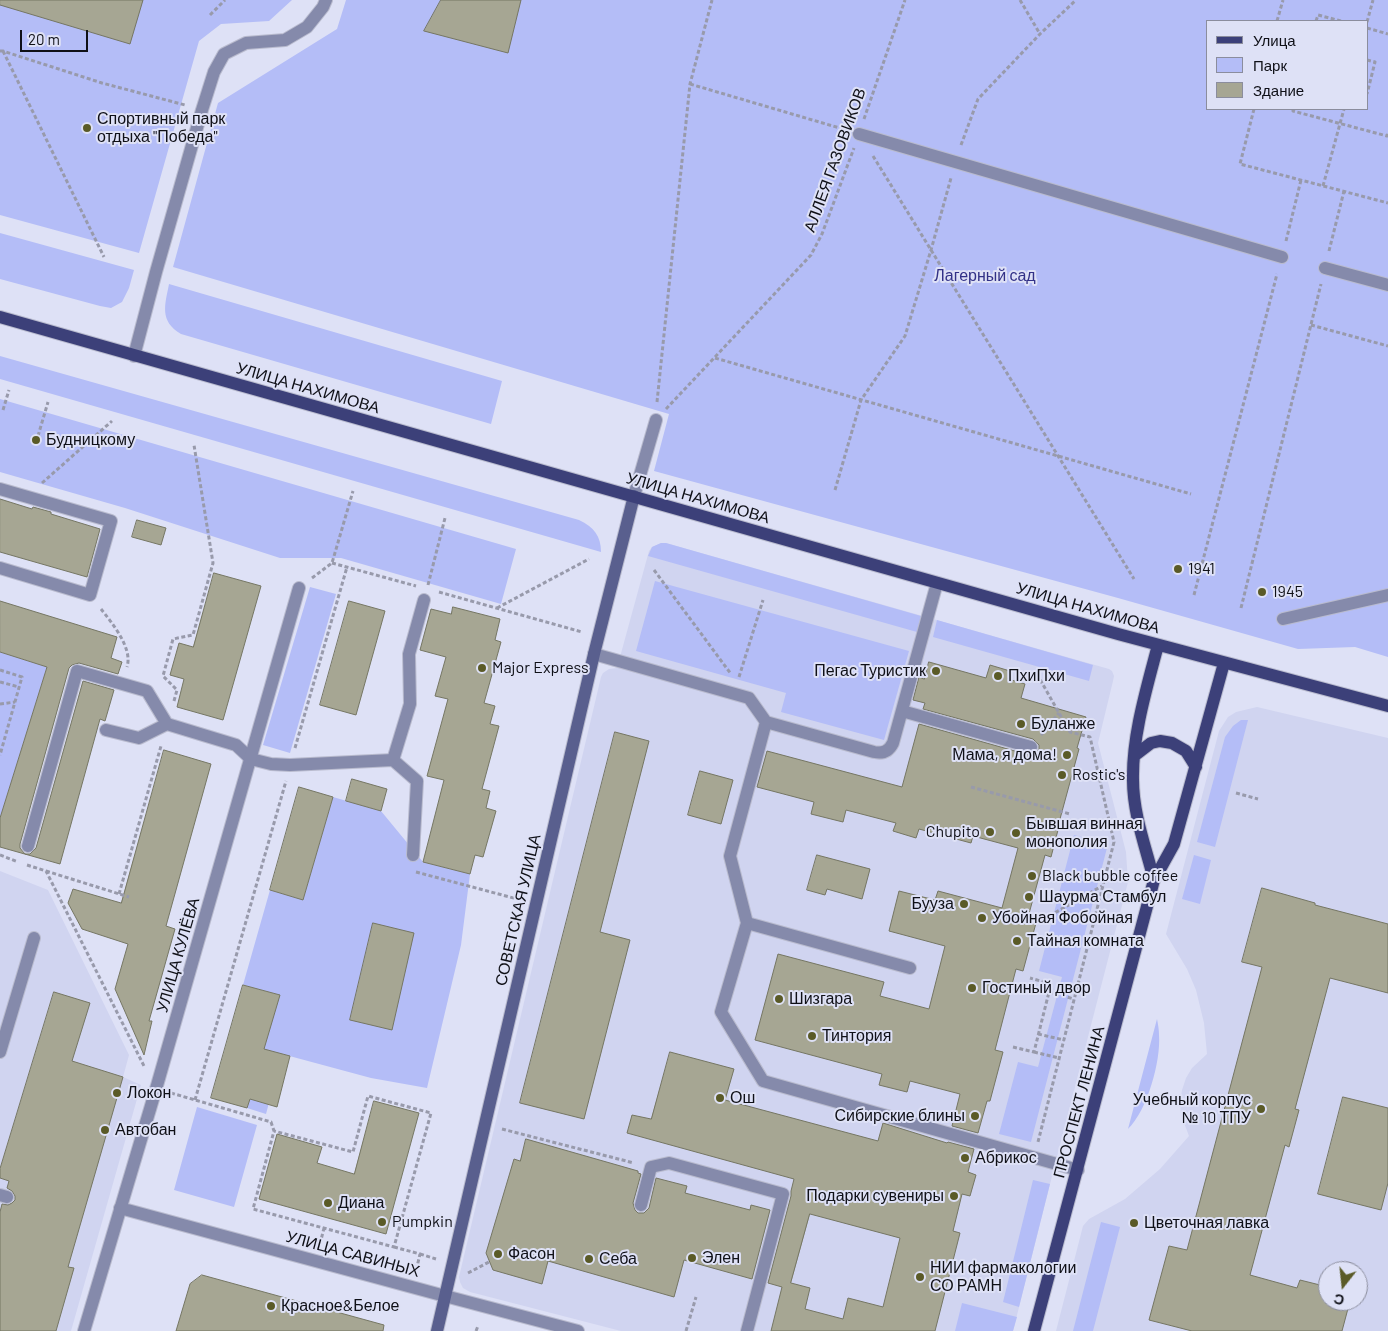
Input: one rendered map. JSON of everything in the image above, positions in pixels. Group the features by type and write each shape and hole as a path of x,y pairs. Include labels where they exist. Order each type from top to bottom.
{"main road":[{"name":"УЛИЦА НАХИМОВА","path":"0,318 1158,645 1388,706"},
{"name":"ПРОСПЕКТ ЛЕНИНА","path":"1154,880 1136,814 1133,781 1134,756 1145,695 1158,645"},
{"name":"ПРОСПЕКТ ЛЕНИНА","path":"1034,1331 1154,880 1174,844 1224,663"},
{"path":"1134,756 1151,744 1160,741 1172,743 1186,751 1196,767"}],"street":[{"path":"134,356 214,72 224,54 246,43 285,40 307,27 323,7 326,0"},
{"path":"859,134 1282,257"},
{"path":"1325,268 1388,285"},
{"path":"634,496 656,420"},
{"path":"0,489 111,522 90,595 0,568"},
{"name":"СОВЕТСКАЯ УЛИЦА","path":"437,1331 594,654 634,496"},
{"path":"594,654 749,698 766,722 879,753 891,747 937,583"},
{"name":"УЛИЦА КУЛЁВА","path":"84,1331 156,1089 300,588"},
{"path":"393,760 410,704 409,654 425,594"},
{"path":"1283,619 1388,595"},
{"path":"28,846 77,671 147,691 167,724 236,745 251,759 271,764 290,765 393,760 417,781 413,855"},
{"path":"902,711 1031,747"},
{"path":"766,722 730,856 746,923 720,1012 763,1081 1078,1170"},
{"path":"106,730 139,738 167,724"},
{"path":"746,923 910,968"},
{"path":"0,1052 34,938"},
{"path":"641,1205 651,1167 669,1163 783,1194 747,1331"},
{"name":"УЛИЦА САВИНЫХ","path":"120,1208 578,1331"}],"path":[{"path":"210,15 225,0"},
{"path":"656,420 690,84 712,0"},
{"name":"АЛЛЕЯ ГАЗОВИКОВ","path":"656,420 811,255 822,234 859,134 905,0"},
{"path":"1020,0 1040,34"},
{"path":"835,490 861,400 905,336 955,162 978,99 1040,34 1076,0"},
{"path":"1277,20 1283,0"},
{"path":"1367,20 1372,0"},
{"path":"1316,20 1318,15 1337,20"},
{"path":"1368,28 1388,34"},
{"path":"1,51 202,110"},
{"path":"1,51 104,257"},
{"path":"1368,60 1375,62 1368,90"},
{"path":"690,84 859,134 1134,579"},
{"path":"1254,110 1240,164 1388,203"},
{"path":"1292,110 1388,136 1388,134"},
{"path":"1323,186 1344,110"},
{"path":"1194,595 1302,180"},
{"path":"1241,608 1344,191"},
{"path":"1311,325 1388,346"},
{"path":"714,358 1191,494"},
{"path":"3,410 9,390"},
{"path":"38,436 48,402"},
{"path":"26,497 112,421"},
{"path":"119,894 177,690 163,676 173,639 193,635 213,563 194,445"},
{"path":"300,588 332,562 353,491"},
{"path":"425,594 445,518"},
{"path":"497,608 589,559"},
{"path":"332,562 425,594 497,608 599,636"},
{"path":"195,1100 347,567"},
{"path":"654,570 749,698"},
{"path":"90,595 119,632 129,660 121,684"},
{"path":"737,683 762,600"},
{"path":"0,670 22,676 0,755"},
{"path":"1034,1157 1114,842 1090,737 1070,732 1038,674"},
{"path":"0,682 19,687"},
{"path":"0,687 4,683"},
{"path":"0,704 15,702"},
{"path":"1031,747 1059,714"},
{"path":"971,787 1070,814"},
{"path":"1236,793 1258,799"},
{"path":"413,855 409,870 536,904"},
{"path":"0,856 129,897"},
{"path":"46,871 156,1089 271,1122 274,1131 253,1209 444,1261"},
{"path":"1044,919 1103,886"},
{"path":"1030,978 1051,984 1034,1052"},
{"path":"1049,992 1074,999"},
{"path":"1038,1034 1064,1040"},
{"path":"1013,1047 1059,1058"},
{"path":"274,1131 353,1152 368,1096 431,1112 394,1247"},
{"path":"498,1128 651,1167"},
{"path":"415,1276 420,1254"},
{"path":"463,1276 489,1262"},
{"path":"686,1331 696,1297"},
{"path":"476,1331 478,1326"}],"shaded area":[{"path":"661,543 1112,671 1114,676 1098,743 1126,852 1128,882 1013,1331 621,1331 470,1292 463,1288 460,1282 459,1277 601,677 609,669 617,668 649,551 652,547"},
{"path":"1257,707 1388,738 1388,1331 1056,1331 1083,1226 1089,1219 1125,1199 1160,1169 1189,1136 1181,1115 1180,1103 1186,1078 1192,1068 1207,1054 1204,1023 1196,990 1187,969 1166,934 1219,731 1228,717 1236,712"},
{"path":"0,871 48,890 129,1055 123,1077 141,1085 71,1331 0,1331"}],"green space":[{"name":"Спортивный парк отдыха \"Победа\"","path":"0,0 292,0 269,21 221,24 199,41 139,253 0,215"},
{"name":"Лагерный сад","path":"346,0 1388,0 1388,657 1355,647 1298,649 654,471 669,414 173,267 218,103 337,29"},
{"path":"0,233 134,270 129,288 122,302 111,308 0,279"},
{"path":"169,284 502,381 491,424 181,334 169,324 166,318 165,306"},
{"path":"0,356 579,520 596,533 600,541 601,552 0,379"},
{"path":"0,399 516,549 501,604 341,558 280,558 125,508 0,472"},
{"path":"661,543 921,616 917,632 648,556 652,547"},
{"path":"655,581 909,651 884,740 781,712 786,693 636,651"},
{"path":"310,587 336,594 290,753 263,745"},
{"path":"937,620 1093,665 1089,681 933,637"},
{"path":"0,652 47,667 0,818"},
{"path":"1241,720 1248,720 1215,847 1197,842 1225,737 1233,726"},
{"path":"333,797 381,811 423,862 470,874 461,945 427,1088 371,1078 282,1054 266,1114 247,1108 279,995 243,985 270,890 303,900"},
{"path":"1074,835 1108,844 1031,1142 999,1134 1018,1062 1038,1067 1062,977 1039,971"},
{"path":"1194,855 1211,860 1200,904 1182,899"},
{"path":"1157,1019 1159,1046 1155,1071 1147,1098 1135,1121 1128,1129"},
{"path":"197,1107 257,1125 234,1207 174,1190"},
{"path":"1033,1180 1050,1184 1019,1307 1003,1302"},
{"path":"1101,1222 1120,1227 1093,1331 1073,1331"},
{"path":"962,1303 1017,1317 1013,1331 955,1331"}],"building":[{"path":"0,0 143,0 130,44 0,5"},
{"path":"441,0 521,0 508,53 424,31"},
{"path":"0,499 32,509 33,507 51,512 51,514 100,529 87,577 0,552"},
{"path":"137,520 166,528 161,545 132,537"},
{"path":"214,573 261,586 223,720 177,707 184,679 170,675 179,643 193,647"},
{"path":"0,601 117,637 111,658 122,662 118,674 79,663 69,668 20,844 20,848 25,854 30,854 36,848 83,681 114,690 105,721 100,719 60,864 0,847 0,818 47,667 0,652"},
{"path":"349,601 385,611 356,715 320,705"},
{"path":"453,607 500,619 495,640 501,642 484,703 495,706 490,724 499,726 482,789 490,791 486,808 496,811 483,857 475,855 470,874 423,862 444,780 427,776 448,699 435,696 446,657 420,650 431,609 451,614"},
{"path":"929,662 986,678 990,665 1010,671 1008,679 1025,684 1021,698 1086,717 1051,857 1045,855 1027,921 1036,923 1023,971 1016,969 995,1050 1003,1052 990,1101 987,1101 978,1133 952,1126 960,1094 910,1081 907,1092 879,1085 882,1074 755,1040 778,954 884,982 880,996 929,1009 945,946 889,931 899,891 935,900 938,891 1002,908 1018,848 973,836 971,843 919,829 916,838 893,831 896,823 846,810 843,822 811,814 814,802 757,787 767,751 902,787 919,724 1029,755 1037,752 1039,745 1033,739 923,709 925,703 913,700 919,677 924,679"},
{"path":"615,732 649,741 600,932 630,940 584,1119 520,1103"},
{"path":"164,750 211,764 166,926 175,929 149,1021 152,1021 144,1055 115,989 128,944 82,929 68,903 73,889 121,903"},
{"path":"700,771 733,780 721,824 688,815"},
{"path":"352,779 387,789 381,811 346,801"},
{"path":"299,787 333,797 303,900 270,890"},
{"path":"817,855 870,869 862,899 827,889 825,895 807,890"},
{"name":"Учебный корпус № 10 ТПУ","path":"1262,888 1315,903 1315,905 1388,924 1388,993 1330,978 1295,1109 1299,1110 1289,1147 1285,1145 1250,1275 1297,1288 1300,1280 1318,1284 1318,1311 1347,1311 1342,1331 1192,1331 1149,1320 1169,1246 1187,1250 1262,967 1242,962"},
{"path":"373,923 414,933 392,1030 350,1020"},
{"path":"243,985 280,995 264,1049 290,1056 277,1107 250,1099 247,1108 211,1098"},
{"path":"54,992 90,1003 72,1061 123,1077 68,1267 74,1268 56,1331 0,1331 0,1212 2,1204 8,1205 12,1203 15,1200 15,1196 7,1188 9,1181 0,1178 0,1169"},
{"path":"670,1052 734,1069 725,1100 878,1141 883,1123 947,1143 974,1149 968,1172 976,1175 970,1196 962,1194 953,1231 960,1233 935,1331 771,1331 782,1287 768,1283 794,1179 627,1133 632,1115 651,1119","holes":["810,1214 900,1238 883,1307 848,1298 843,1319 805,1309 810,1288 791,1283"]},
{"path":"1343,1097 1388,1108 1388,1183 1381,1210 1318,1194"},
{"path":"374,1101 419,1113 386,1234 259,1199 277,1134 322,1147 317,1163 354,1174"},
{"path":"526,1139 638,1171 641,1174 633,1203 638,1213 644,1213 649,1208 656,1178 687,1186 685,1193 750,1210 751,1205 770,1210 752,1279 684,1260 674,1297 548,1261 542,1284 493,1270 486,1253 514,1159 520,1161"},
{"path":"202,1275 384,1325 383,1331 176,1331 190,1284"}],"place":[{"name":"Спортивный парк отдыха \"Победа\"","path":"87,128"},
{"name":"Будницкому","path":"36,440"},
{"name":"1941","path":"1178,569"},
{"name":"1945","path":"1262,592"},
{"name":"Major Express","path":"482,668"},
{"name":"Пегас Туристик","path":"936,671"},
{"name":"ПхиПхи","path":"998,676"},
{"name":"Буланже","path":"1021,724"},
{"name":"Мама, я дома!","path":"1067,755"},
{"name":"Rostic's","path":"1062,775"},
{"name":"Chupito","path":"990,832"},
{"name":"Бывшая винная монополия","path":"1016,833"},
{"name":"Black bubble coffee","path":"1032,876"},
{"name":"Шаурма Стамбул","path":"1029,897"},
{"name":"Бууза","path":"964,904"},
{"name":"Убойная Фобойная","path":"982,918"},
{"name":"Тайная комната","path":"1017,941"},
{"name":"Гостиный двор","path":"972,988"},
{"name":"Шизгара","path":"779,999"},
{"name":"Тинтория","path":"812,1036"},
{"name":"Локон","path":"117,1093"},
{"name":"Ош","path":"720,1098"},
{"name":"Учебный корпус № 10 ТПУ","path":"1261,1109"},
{"name":"Сибирские блины","path":"975,1116"},
{"name":"Автобан","path":"105,1130"},
{"name":"Абрикос","path":"965,1158"},
{"name":"Подарки сувениры","path":"954,1196"},
{"name":"Диана","path":"328,1203"},
{"name":"Pumpkin","path":"382,1222"},
{"name":"Цветочная лавка","path":"1134,1223"},
{"name":"Фасон","path":"498,1254"},
{"name":"Элен","path":"692,1258"},
{"name":"Себа","path":"589,1259"},
{"name":"НИИ фармакологии СО РАМН","path":"920,1277"},
{"name":"Красное&Белое","path":"271,1306"}]}
